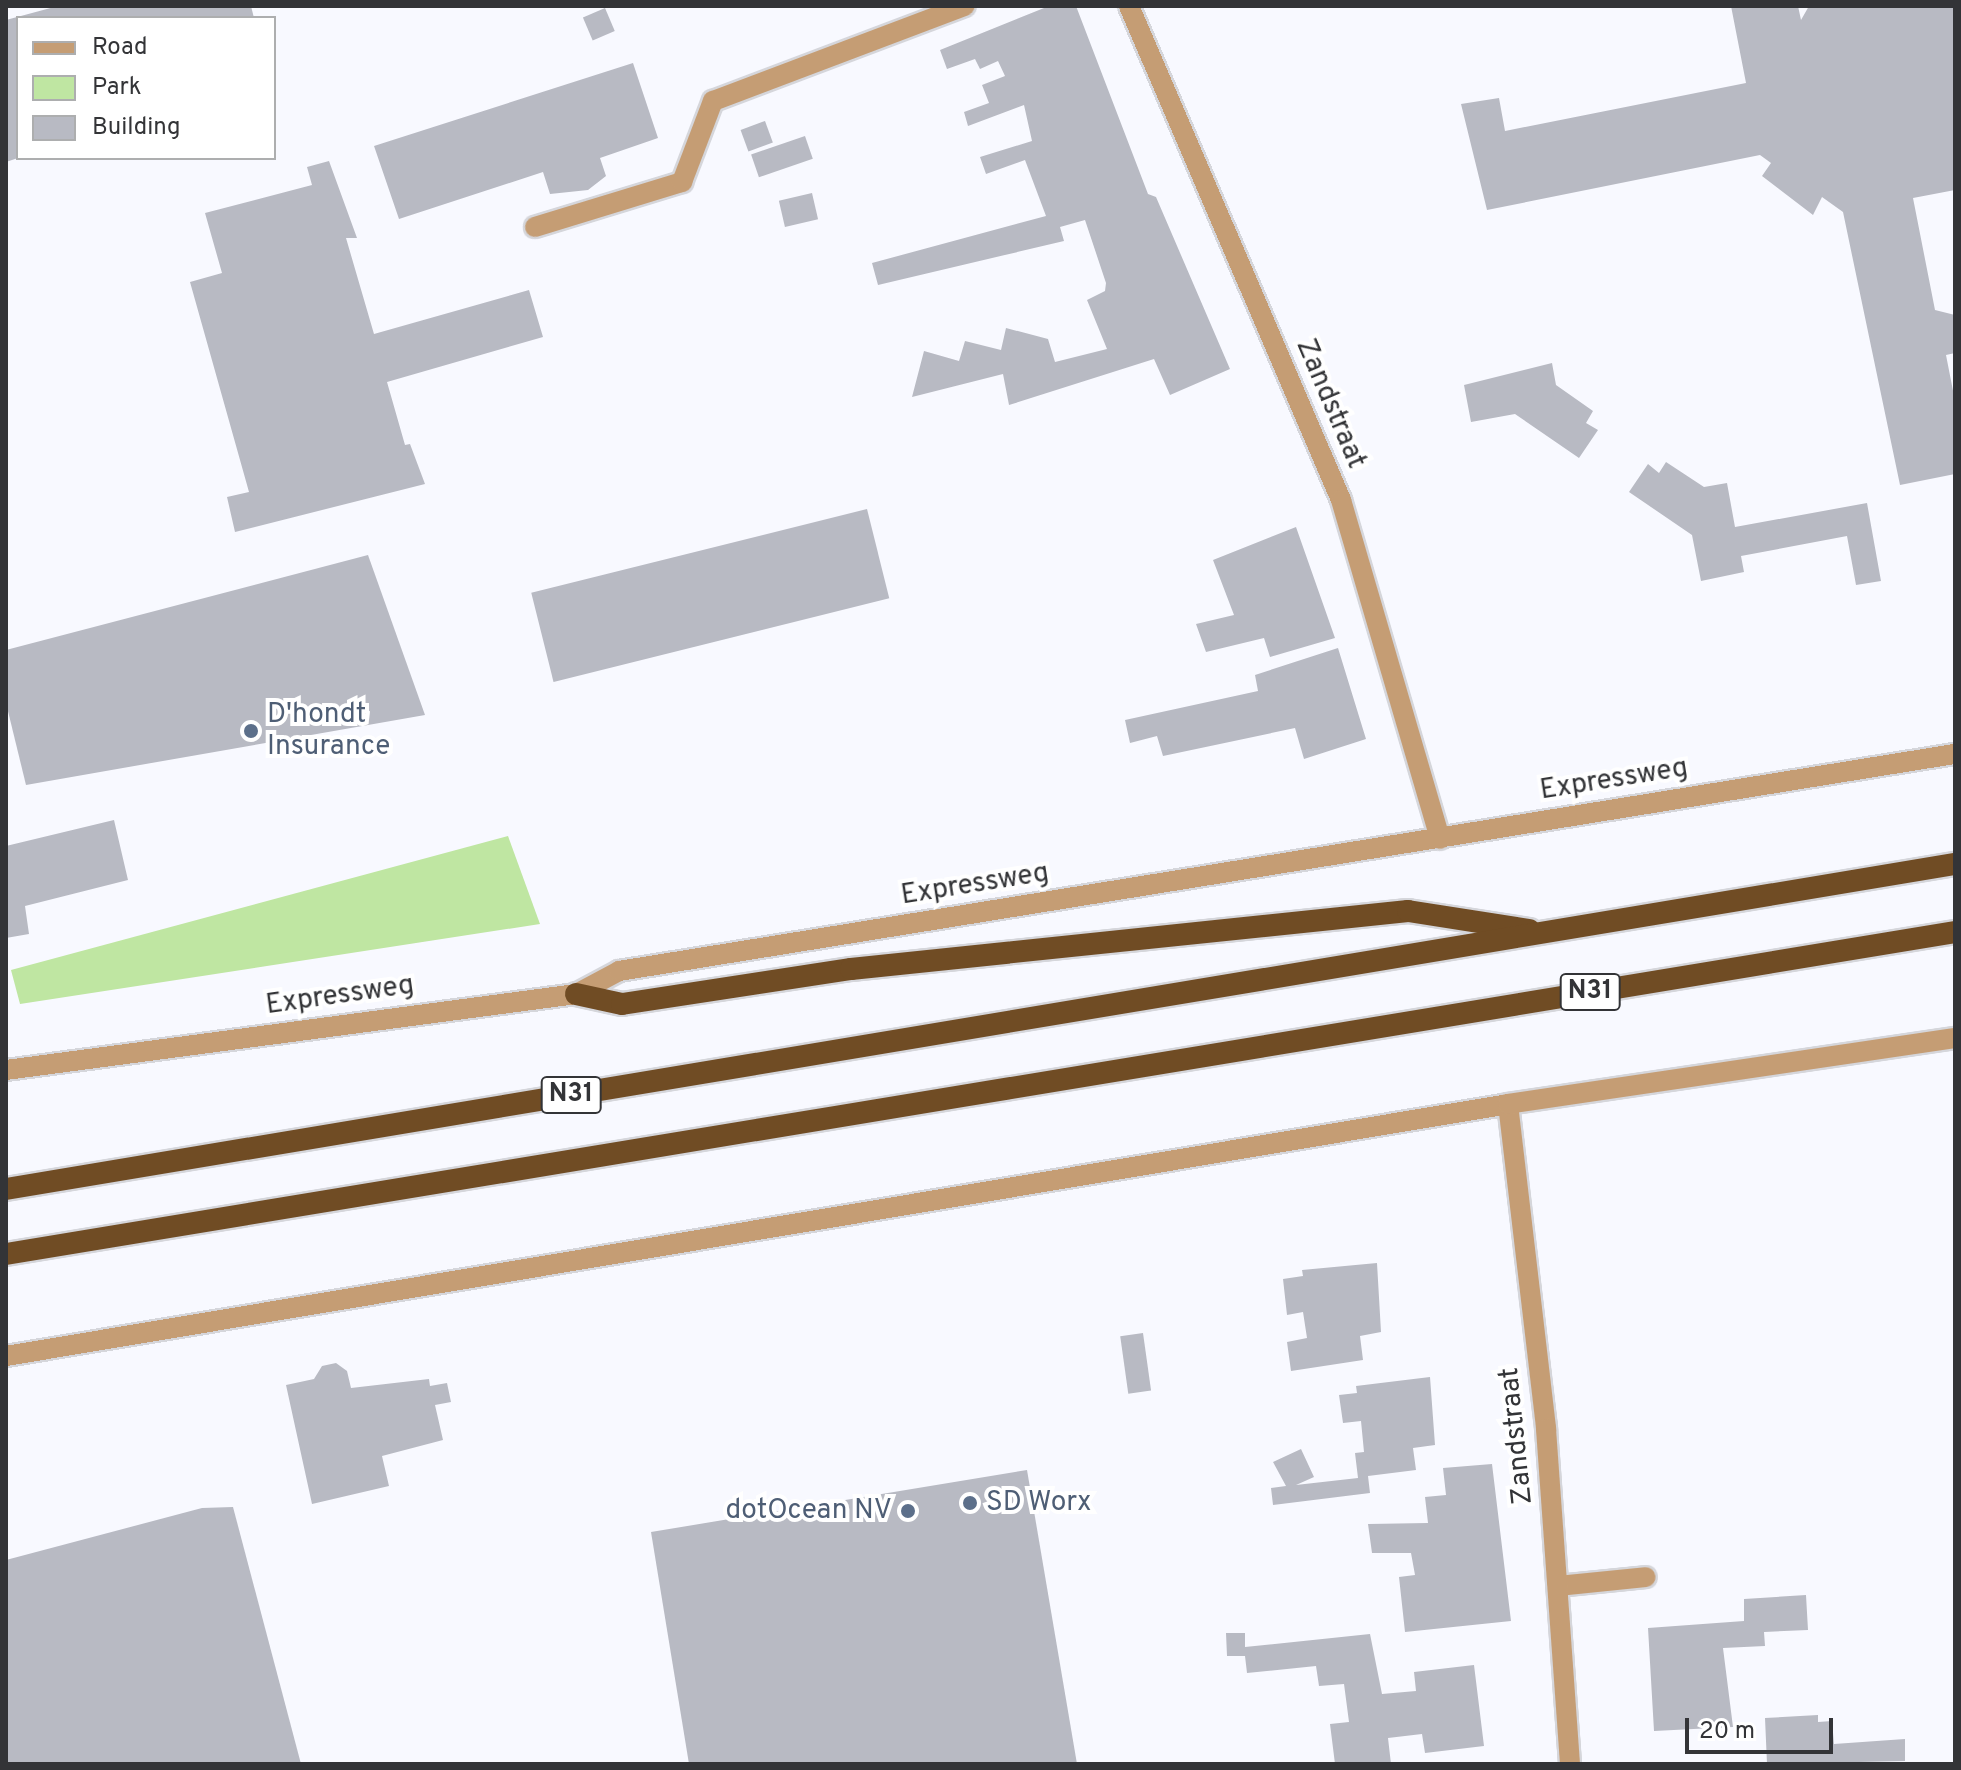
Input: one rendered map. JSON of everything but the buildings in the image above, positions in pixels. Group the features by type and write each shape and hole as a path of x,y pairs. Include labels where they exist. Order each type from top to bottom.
{"highway":[{"name":"N31","path":"6,1189 1955,864"},
{"name":"N31","path":"576,994 622,1004 851,969 1408,911 1551,933"},
{"name":"N31","path":"6,1254 1955,932"}],"street":[{"path":"535,227 682,182 713,101 965,6"},
{"name":"Zandstraat","path":"1129,6 1341,500 1440,839"},
{"name":"Expressweg","path":"6,1070 576,994 619,971 1955,754"},
{"path":"6,1356 1508,1104 1955,1038"},
{"name":"Zandstraat","path":"1508,1104 1558,1586 1570,1764"},
{"path":"1558,1586 1646,1577"}],"green space":[{"path":"508,836 540,924 20,1004 11,970"}],"place":[{"name":"D'hondt Insurance","path":"251,731"},
{"name":"SD Worx","path":"970,1503"},
{"name":"dotOcean NV","path":"908,1511"}]}
